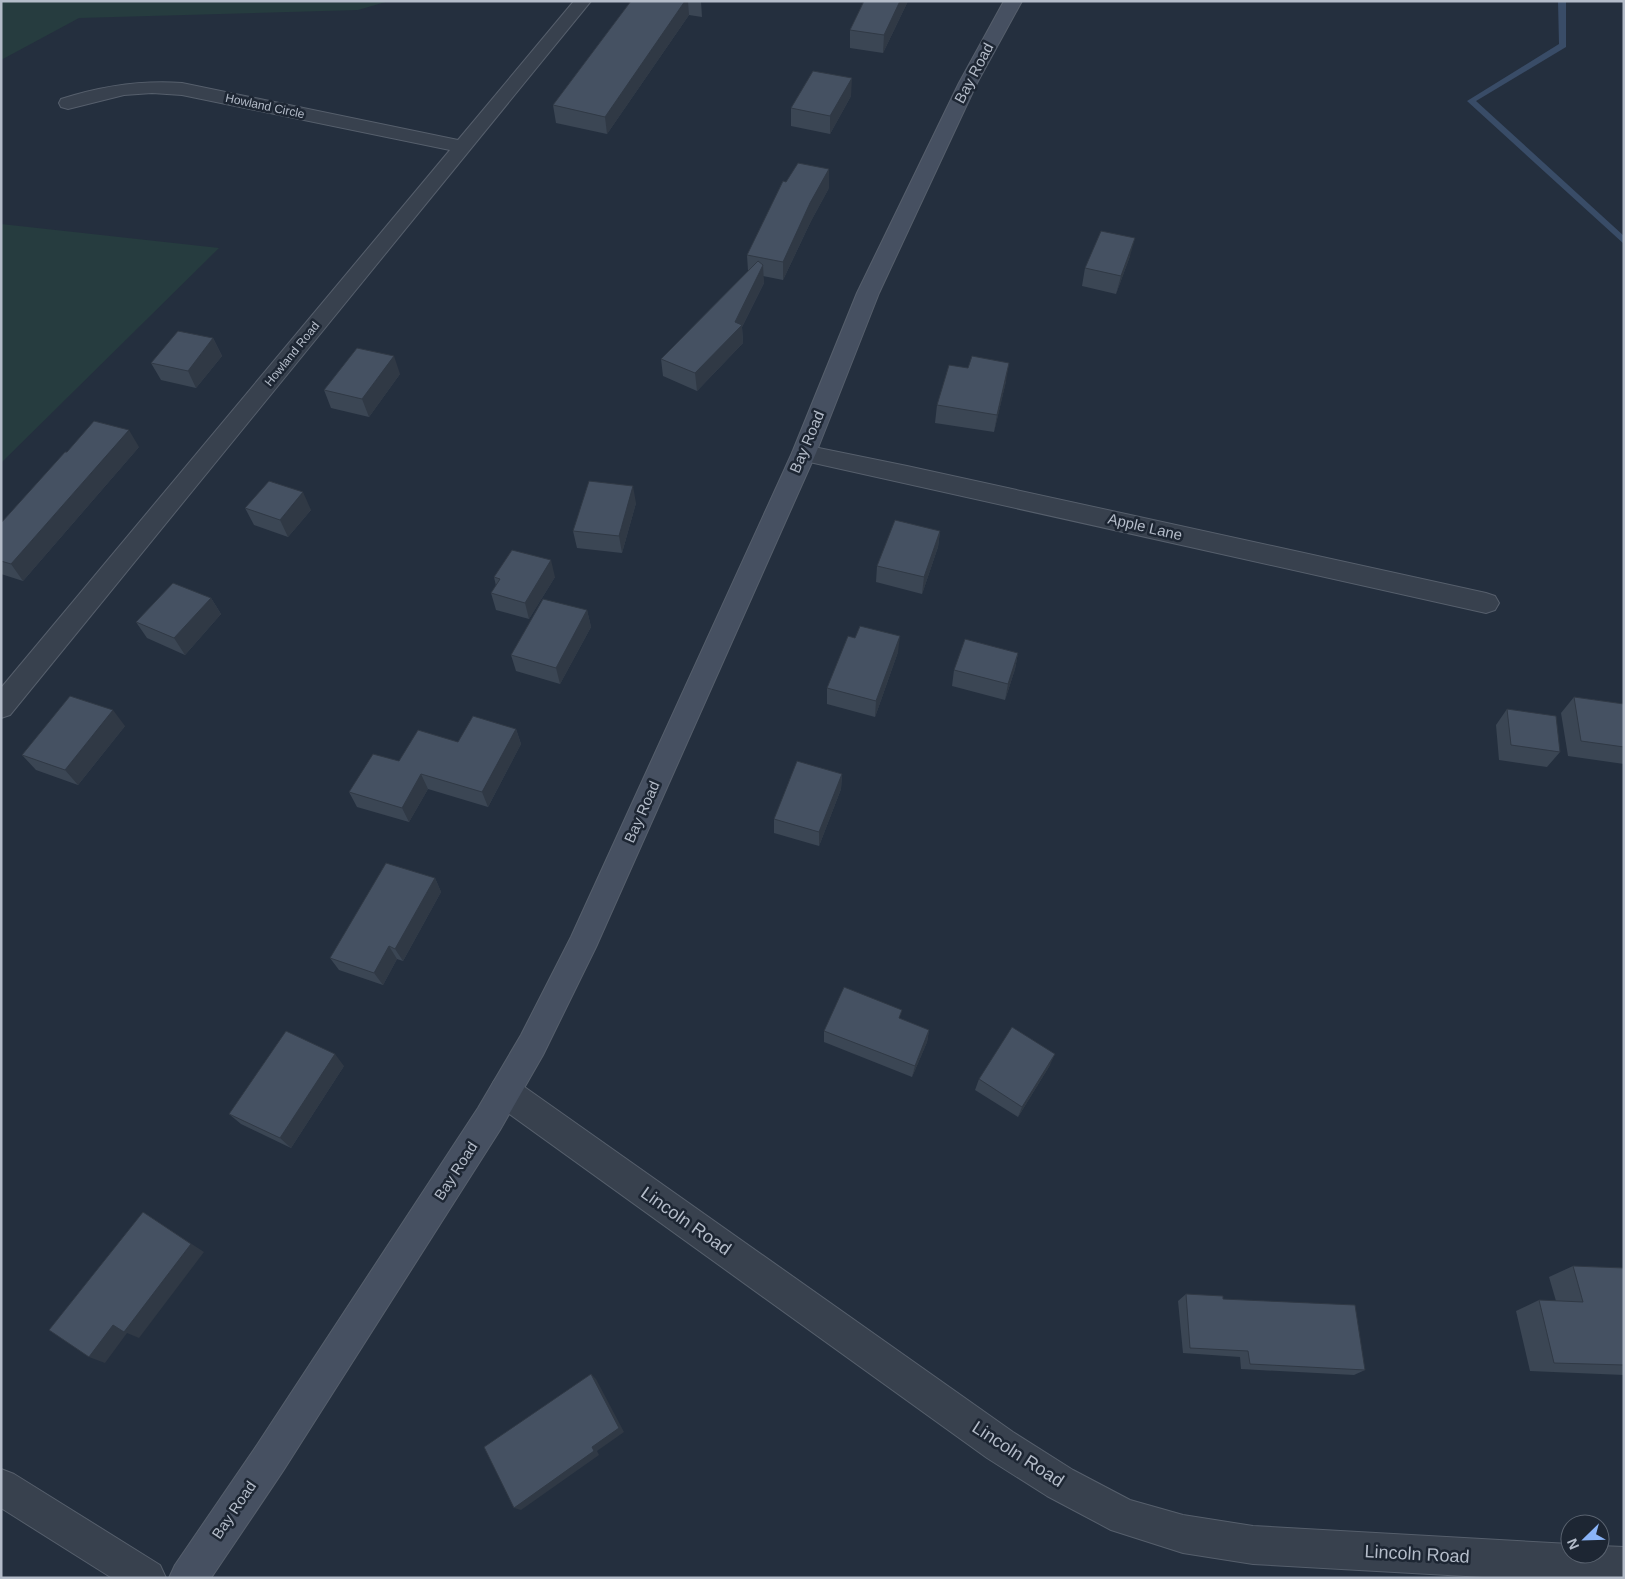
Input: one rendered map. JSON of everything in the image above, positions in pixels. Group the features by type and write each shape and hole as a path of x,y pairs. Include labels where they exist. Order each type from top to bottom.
{"main road":[{"name":"Bay Road","path":"188,1578 270,1458 505,1092 532,1045 582,947 804,453 868,294 910,202 968,83 1013,1"}],"street":[{"name":"Howland Road","path":"1,707 582,1"},
{"name":"Howland Circle","path":"68,104 96,94 125,88 151,86 182,89 463,147"},
{"name":"Apple Lane","path":"804,453 1486,603"},
{"name":"Lincoln Road","path":"505,1092 1000,1445 1060,1483 1124,1517 1184,1534 1253,1545 1624,1566"},
{"path":"1,1487 146,1578"}],"green space":[{"path":"1,1 389,1 358,10 79,18 1,60"},
{"path":"1,224 219,248 1,463"}],"building":[{"path":"631,1 685,1 605,117 553,105"},
{"path":"864,1 900,1 884,35 850,30"},
{"path":"813,71 852,78 830,116 791,108"},
{"path":"798,163 829,169 810,203 783,262 747,255 783,181 786,182"},
{"path":"1101,231 1135,238 1121,276 1085,268"},
{"path":"758,261 763,265 735,322 742,325 695,373 661,359"},
{"path":"178,331 213,338 188,371 151,363"},
{"path":"357,348 394,356 362,399 324,390"},
{"path":"972,356 1009,363 997,415 937,405 949,365 968,368"},
{"path":"94,421 129,430 11,564 1,561 1,523"},
{"path":"269,481 303,492 280,520 245,508"},
{"path":"589,481 633,486 619,536 573,531"},
{"path":"895,520 940,531 924,577 877,566"},
{"path":"512,550 551,560 525,603 491,593 500,579 494,577"},
{"path":"173,583 211,598 174,638 136,622"},
{"path":"543,599 587,610 556,668 511,655"},
{"path":"860,626 900,636 876,701 827,688 848,636 855,638"},
{"path":"965,639 1018,653 1008,684 954,670"},
{"path":"70,696 113,710 65,770 22,755"},
{"path":"1574,697 1624,704 1624,747 1581,741"},
{"path":"1507,709 1556,716 1560,752 1511,745"},
{"path":"473,716 516,729 482,792 421,774 402,808 349,792 373,754 399,761 418,730 458,742"},
{"path":"797,761 842,774 819,832 774,819"},
{"path":"386,863 435,878 395,949 389,946 374,973 330,958"},
{"path":"844,987 902,1010 899,1018 929,1030 915,1066 824,1031"},
{"path":"1012,1027 1055,1054 1022,1107 979,1079"},
{"path":"286,1031 335,1054 280,1138 229,1114"},
{"path":"143,1212 191,1244 124,1332 113,1325 89,1357 49,1330"},
{"path":"1573,1266 1624,1268 1624,1365 1554,1363 1539,1300 1583,1302"},
{"path":"1186,1294 1223,1296 1223,1299 1355,1305 1365,1370 1250,1364 1248,1351 1190,1348"},
{"path":"591,1374 619,1428 592,1447 594,1451 514,1508 484,1447"}],"waterway":[{"path":"1562,1 1563,45 1471,101 1624,241"}]}
